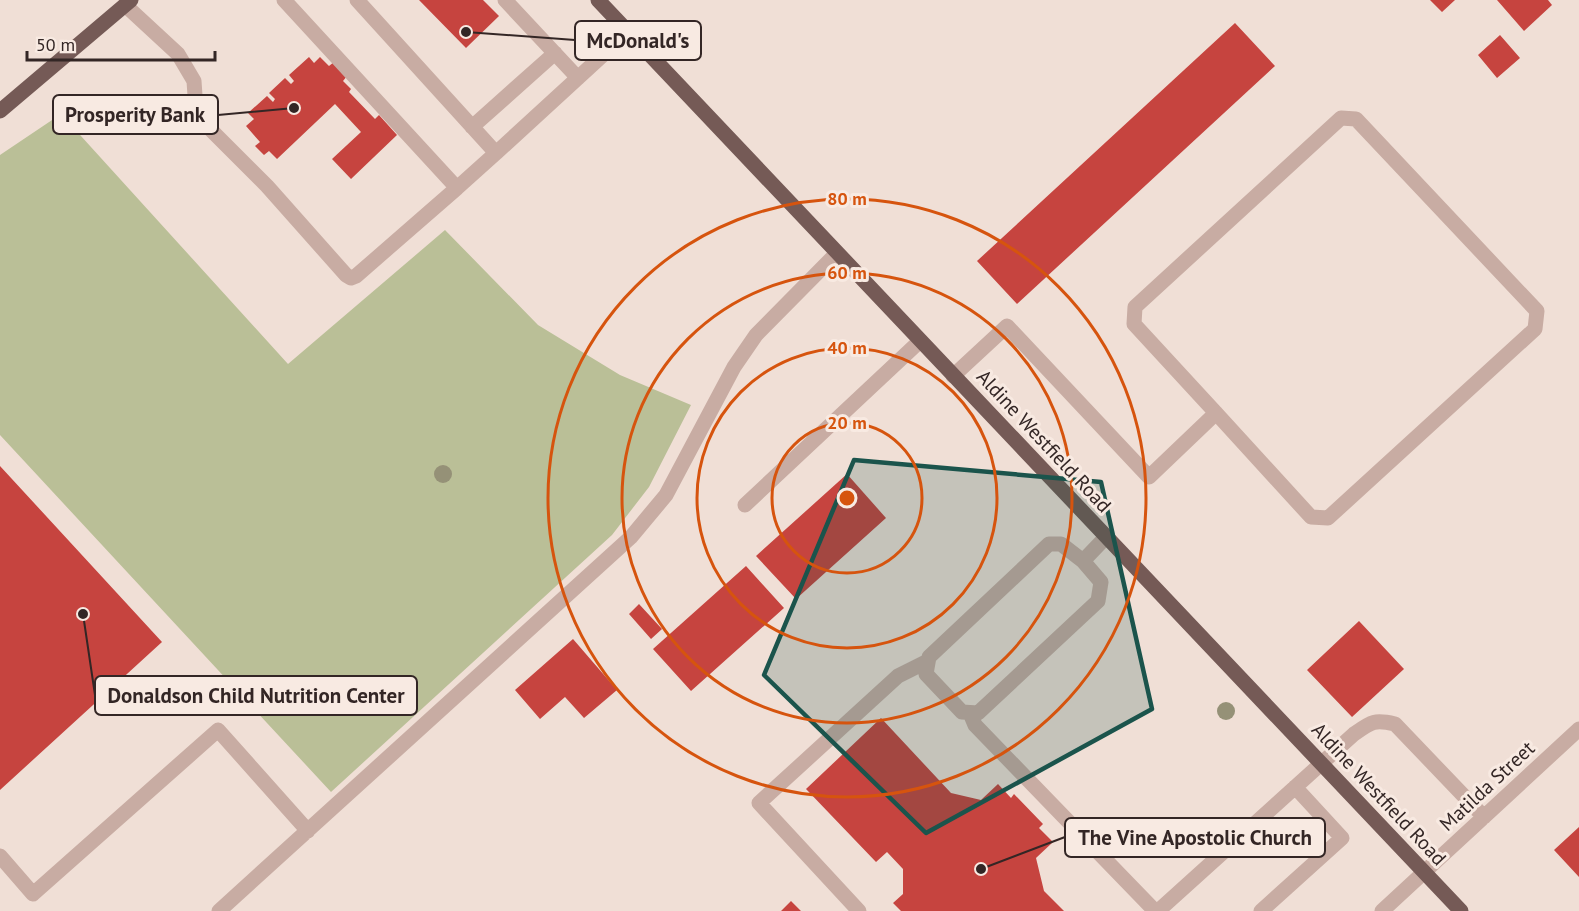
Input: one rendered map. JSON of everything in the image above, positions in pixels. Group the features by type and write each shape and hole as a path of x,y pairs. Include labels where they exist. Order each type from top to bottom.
{"main road":[{"name":"Aldine Westfield Road","path":"598,0 1461,911"},
{"path":"0,111 128,3"}],"street":[{"path":"284,0 457,188"},
{"path":"357,0 496,153"},
{"path":"505,0 578,78"},
{"path":"128,3 178,54 194,81 196,110 200,119 267,186 351,278 457,188 628,32"},
{"path":"472,127 555,53"},
{"path":"1341,118 1356,119 1537,311 1535,329 1328,518 1311,517 1216,413 1134,324 1135,307 1341,118"},
{"path":"219,911 631,537 666,495 734,366 756,335 837,253"},
{"path":"953,376 1007,326 1149,477 1216,413"},
{"path":"745,505 920,341"},
{"path":"1083,561 1106,537"},
{"path":"1049,544 1061,544 1083,561 1101,582 1098,601 978,713 962,712 926,674 929,657 1049,544"},
{"path":"859,911 759,803 898,676 928,661"},
{"path":"970,713 975,725 1157,911 1354,734 1379,720 1395,724 1484,817"},
{"name":"Matilda Street","path":"1382,911 1579,729"},
{"path":"0,856 33,894 218,730 308,831"},
{"path":"1261,911 1342,838 1296,787"}],"highlighted area":[{"path":"854,460 1101,482 1152,709 926,833 764,675"}],"green space":[{"path":"61,114 288,364 445,230 538,325 620,375 691,405 649,487 612,535 331,792 0,435 0,155"}],"building":[{"path":"419,0 483,0 499,16 466,48"},
{"path":"1430,0 1455,0 1442,12"},
{"path":"1497,0 1548,0 1552,5 1524,31"},
{"path":"1235,23 1275,66 1017,304 977,261"},
{"path":"1500,35 1520,58 1497,78 1478,55"},
{"path":"309,57 314,63 320,57 329,66 334,62 347,76 343,81 351,89 349,92 375,119 379,115 397,135 351,179 332,159 361,132 335,104 277,159 269,151 264,155 255,146 260,142 246,126 254,119 248,113 267,96 273,102 275,99 269,93 285,78 291,84 294,81 289,75"},
{"path":"0,466 162,642 0,790"},
{"path":"847,474 886,518 796,599 756,556"},
{"path":"746,566 784,608 691,691 653,649"},
{"path":"639,604 662,629 651,639 629,614"},
{"path":"1359,621 1404,669 1352,717 1307,670"},
{"path":"573,639 617,690 584,718 565,697 540,719 515,690"},
{"path":"881,718 951,793 981,800 998,784 1011,798 1014,794 1043,824 1039,828 1053,842 1036,858 1044,891 1064,911 901,911 893,903 903,894 903,869 887,852 876,862 806,789"},
{"path":"1579,827 1579,877 1554,850"},
{"path":"791,901 801,911 781,911"}],"place":[{"name":"McDonald's","path":"466,32"},
{"name":"Prosperity Bank","path":"294,108"},
{"name":"Donaldson Child Nutrition Center","path":"83,614"},
{"name":"The Vine Apostolic Church","path":"981,869"}]}
